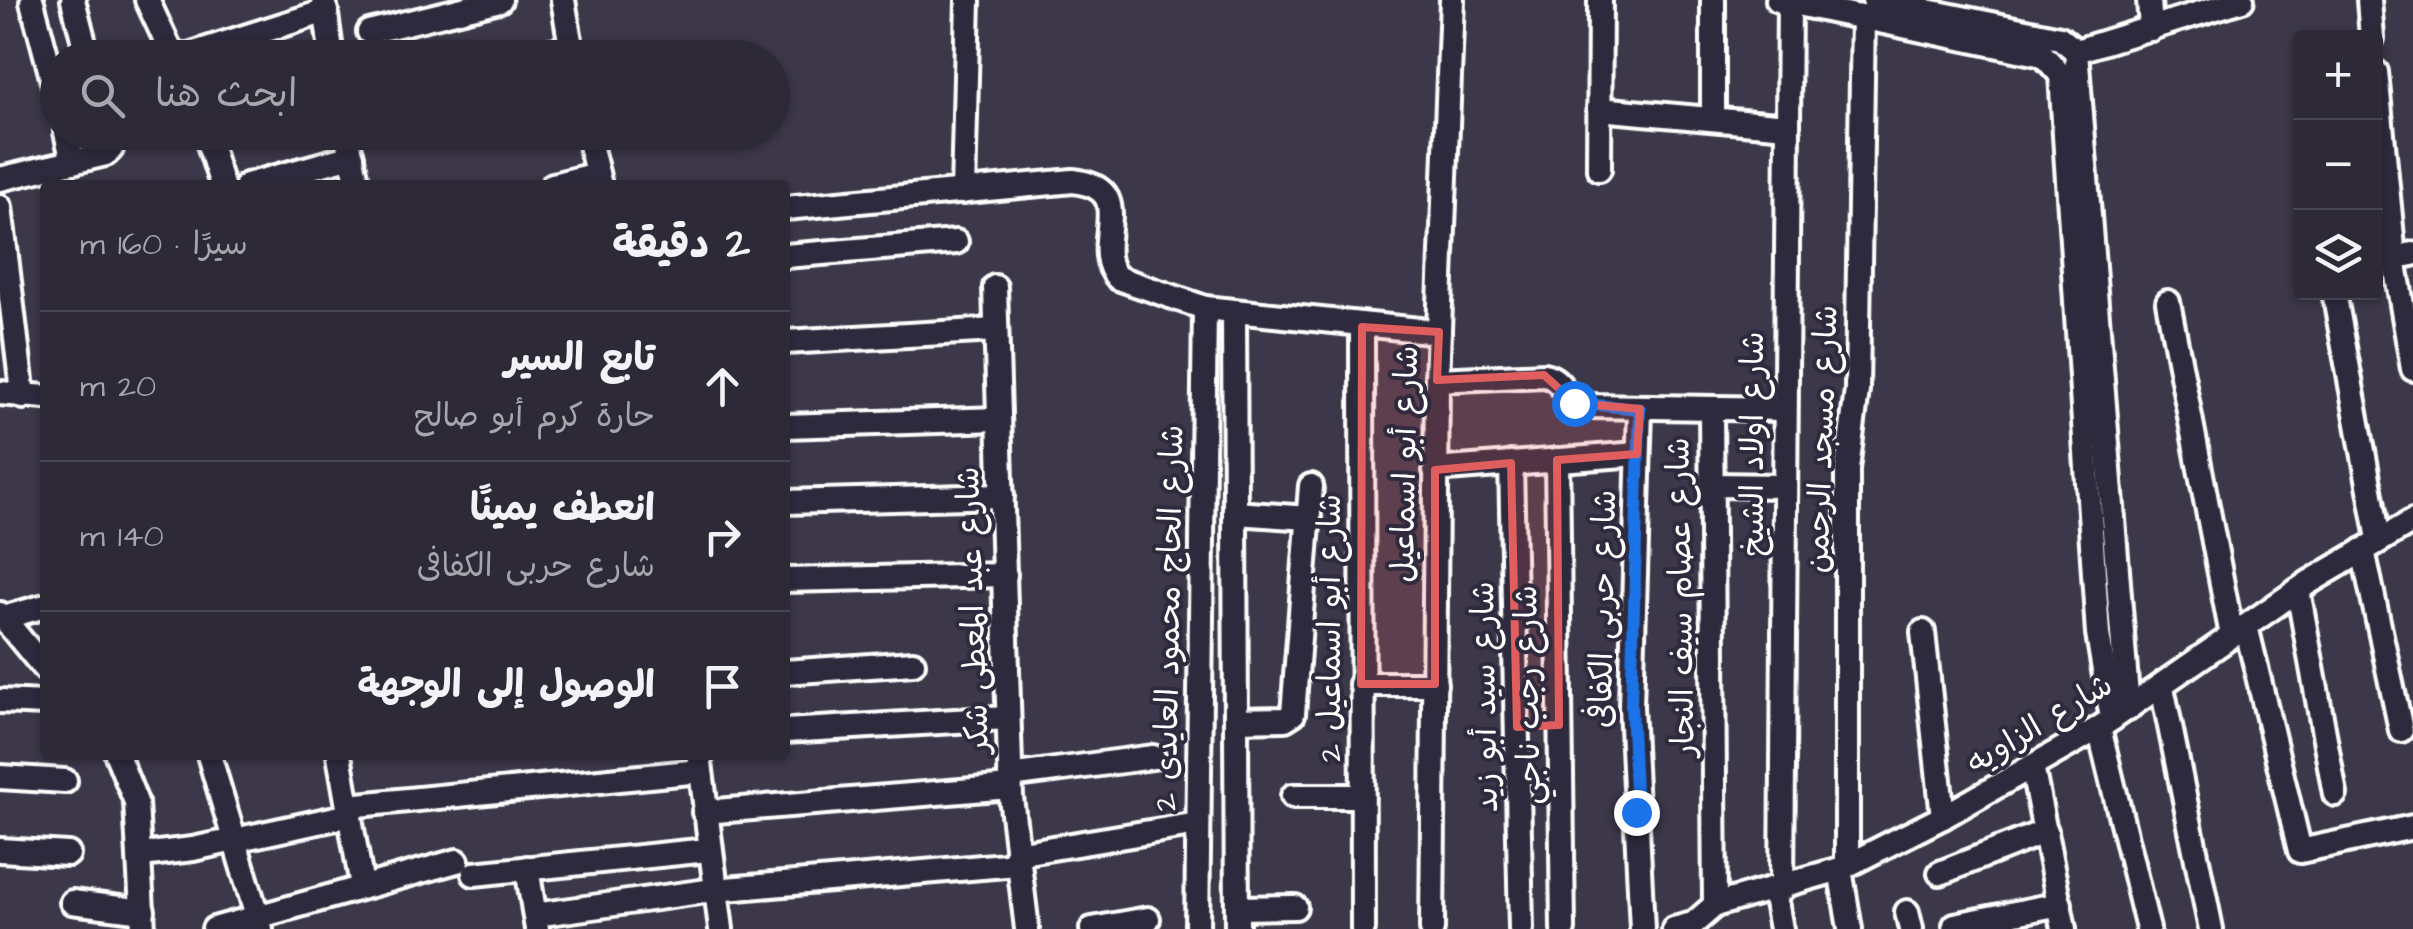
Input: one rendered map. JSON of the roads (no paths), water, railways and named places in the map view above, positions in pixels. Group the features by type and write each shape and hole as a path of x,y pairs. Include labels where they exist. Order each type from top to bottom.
{"street":[{"path":"72,0 83,40"},
{"path":"147,0 167,40"},
{"path":"368,32 420,22 444,5 500,0"},
{"path":"562,0 570,40"},
{"path":"962,192 968,0"},
{"name":"شارع أبو اسماعيل","path":"1432,929 1437,380 1452,0"},
{"path":"1599,169 1600,0"},
{"path":"1713,0 1713,119"},
{"path":"2148,0 2151,28"},
{"path":"2076,52 2242,0"},
{"path":"2368,0 2371,30"},
{"path":"1785,1 1868,8 2060,38 2076,52 2113,719 2148,929"},
{"name":"شارع اولاد الشيخ","path":"1782,929 1778,890 1785,1"},
{"path":"32,2 42,40"},
{"path":"227,40 325,5 330,40"},
{"path":"1868,8 2043,55 2057,66 2062,83 2099,478"},
{"name":"شارع مسجد الرحمن","path":"1850,929 1844,867 1848,469 1856,408 1868,8"},
{"path":"1599,109 1787,126"},
{"path":"2381,120 2394,258 2413,369"},
{"path":"71,150 74,162"},
{"path":"0,180 74,162 95,150"},
{"path":"211,150 220,180"},
{"path":"259,180 334,150"},
{"path":"350,150 357,180"},
{"path":"592,150 599,179"},
{"path":"790,208 1092,184 1103,192 1110,206 1112,272 1130,283 1206,308 1362,328 1439,332"},
{"path":"1,216 23,396"},
{"path":"790,256 956,242"},
{"name":"شارع عبد المعطى شكر","path":"995,287 1010,781 1022,928"},
{"path":"2335,300 2400,730"},
{"path":"2168,302 2239,631 2297,845 2304,852 2413,827"},
{"name":"شارع الحاج محمود العايدى 2","path":"1197,929 1206,308"},
{"path":"1234,312 1237,918 1294,907"},
{"name":"شارع أبو اسماعيل 2","path":"1362,328 1363,929"},
{"path":"790,342 996,330"},
{"path":"1437,380 1544,374 1557,380 1574,403 1640,409 1784,409"},
{"name":"شارع حربى الكفافى","path":"1640,409 1631,706 1642,929"},
{"name":"شارع عصام سيف النجار","path":"1709,915 1711,409"},
{"path":"790,426 999,419"},
{"path":"1436,470 1637,454"},
{"name":"شارع رجب ناجي","path":"1557,460 1563,929"},
{"name":"شارع سيد أبو زيد","path":"1512,463 1521,929"},
{"path":"1712,485 1784,486"},
{"path":"1236,720 1284,720 1294,714 1311,486"},
{"path":"790,502 1002,496"},
{"path":"1236,514 1308,518"},
{"name":"شارع الزاويه","path":"1674,929 1844,867 1943,817 2113,719 2298,590 2413,521"},
{"path":"790,580 1005,575"},
{"path":"2298,590 2334,794"},
{"path":"40,607 2,616 40,660"},
{"path":"1923,632 1943,817"},
{"path":"1515,641 1559,640"},
{"path":"790,672 912,663"},
{"path":"1361,684 1435,684"},
{"path":"2162,687 2211,929"},
{"path":"0,701 40,703"},
{"path":"790,730 1008,718"},
{"path":"1517,727 1559,725"},
{"path":"704,812 1010,781 1153,756"},
{"path":"72,902 143,920 136,802 119,760"},
{"path":"210,760 258,922"},
{"path":"340,760 362,886"},
{"path":"141,856 232,842 349,810 700,763 720,929"},
{"path":"2032,766 2064,929"},
{"path":"0,776 65,781"},
{"path":"1198,796 1236,796"},
{"path":"1294,796 1362,796"},
{"path":"528,868 536,922 714,890 1016,859 1198,824"},
{"path":"1940,872 2046,831"},
{"path":"0,850 68,854"},
{"path":"214,929 258,922 362,886 465,868 528,868 708,850"},
{"path":"1955,925 2060,904"},
{"path":"1092,929 1148,919"}]}
